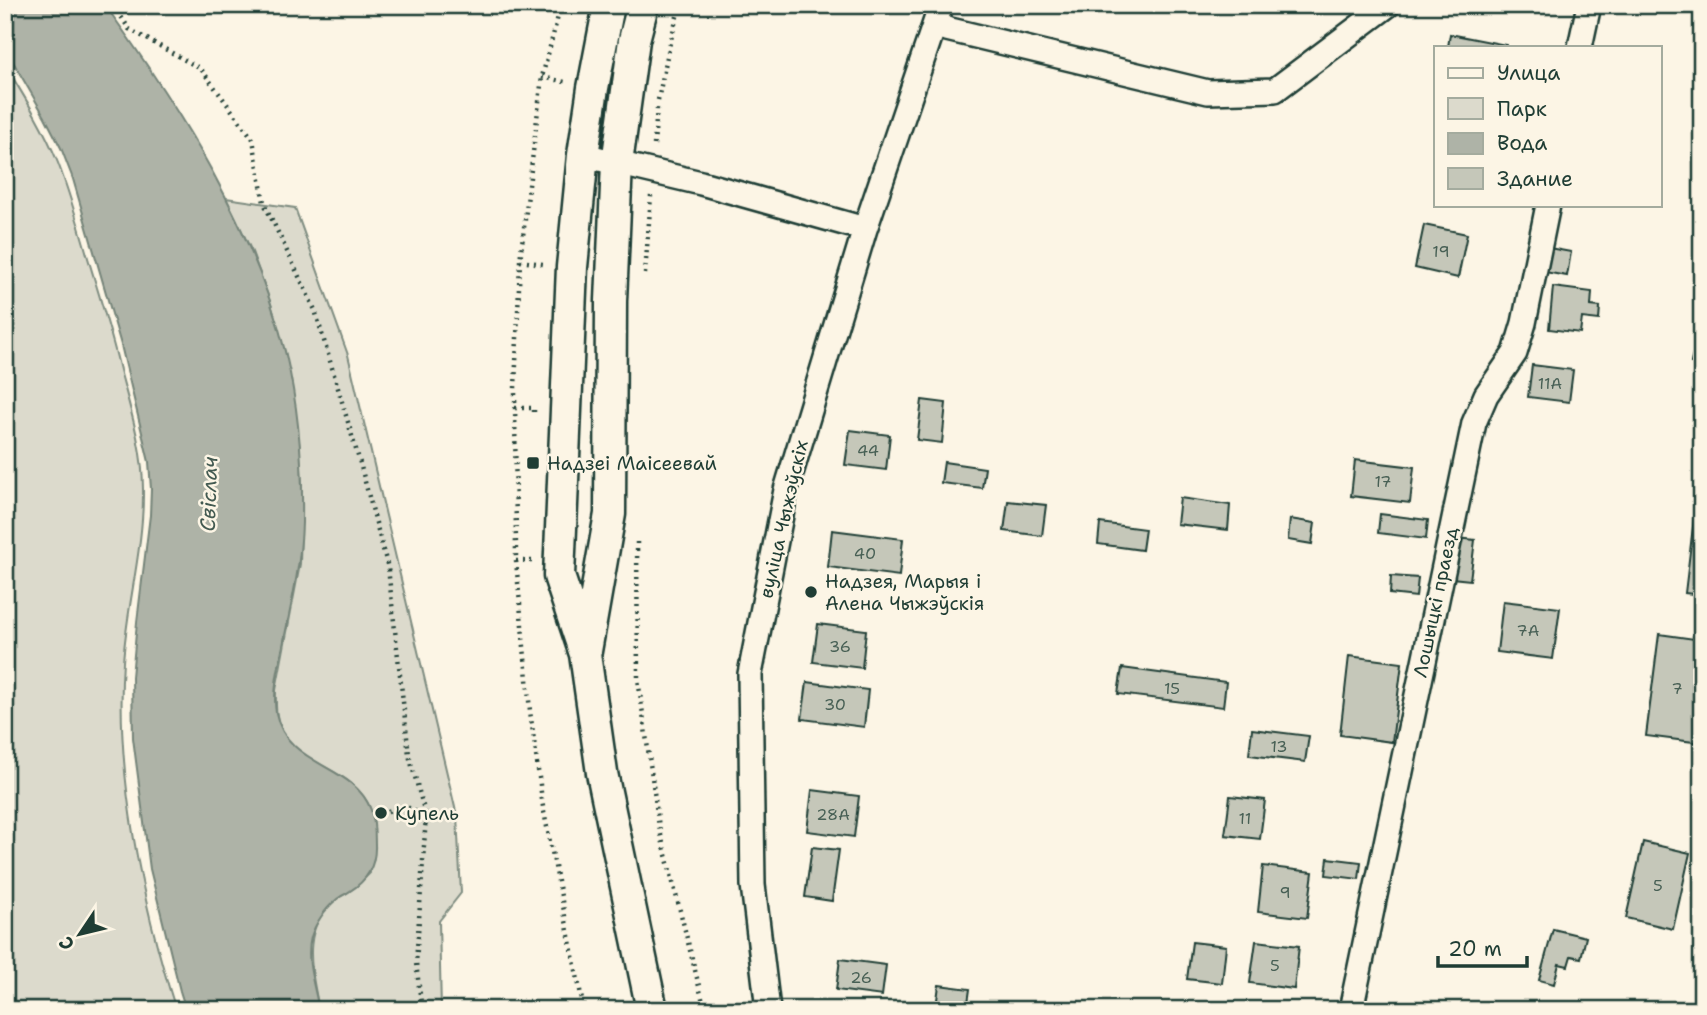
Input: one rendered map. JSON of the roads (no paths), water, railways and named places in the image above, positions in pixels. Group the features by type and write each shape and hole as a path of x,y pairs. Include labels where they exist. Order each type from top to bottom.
{"street":[{"path":"609,5 583,155 572,267 559,576 585,654 602,774 652,1010"},
{"path":"585,654 610,514 611,301 617,163 634,40 643,5"},
{"path":"937,16 1208,92 1275,90 1388,5"},
{"path":"1580,46 1589,5"},
{"name":"вуліца Чыжэўскіх","path":"768,1010 753,885 750,674 786,490 865,229 937,16"},
{"path":"583,155 653,170 865,229"},
{"name":"Лошыцкі праезд","path":"1351,1010 1474,423 1486,395 1515,353 1524,323 1548,206"}],"water":[{"name":"Свіслач","path":"5,5 105,5 188,129 212,172 255,261 272,307 294,396 301,460 302,502 300,551 275,694 276,713 283,731 293,745 351,783 362,795 371,810 375,831 375,852 370,871 356,887 328,908 311,937 310,964 319,1010 186,1010 180,991 150,869 133,738 132,677 150,515 149,462 121,345 73,179 45,117 5,48"}],"place":[{"name":"Надзеі Маісеевай","path":"533,463"},
{"name":"Надзея, Марыя і Алена Чыжэўскія","path":"811,592"},
{"name":"Купель","path":"381,813"}]}
